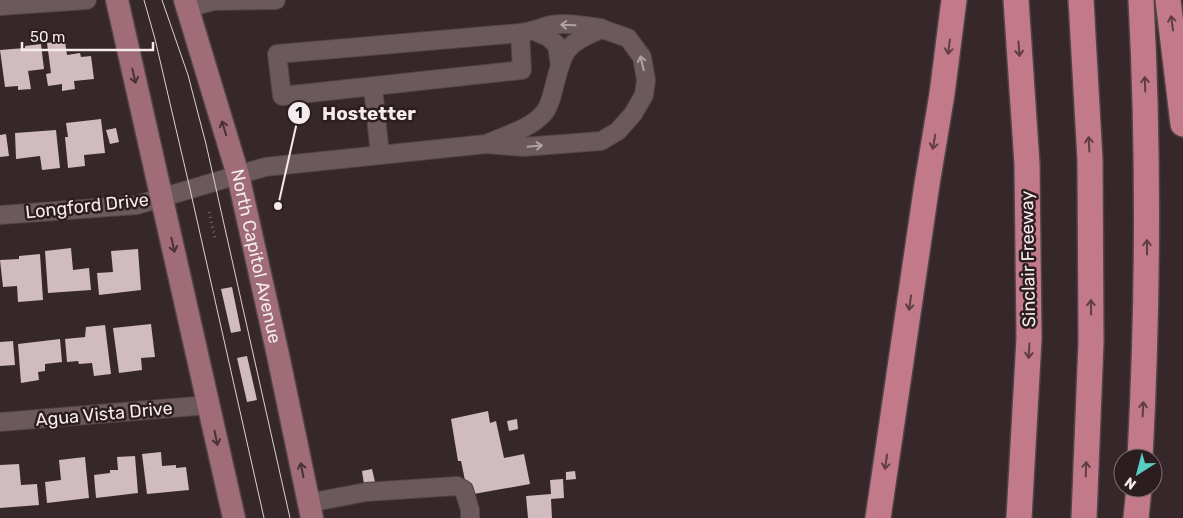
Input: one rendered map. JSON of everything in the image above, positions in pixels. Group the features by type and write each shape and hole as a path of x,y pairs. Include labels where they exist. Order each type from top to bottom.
{"highway":[{"path":"878,518 942,94 954,0"},
{"name":"Sinclair Freeway","path":"1016,0 1027,164 1029,339 1019,518"},
{"path":"1081,0 1090,160 1091,332 1084,518"},
{"path":"1141,0 1147,211 1146,351 1141,448"},
{"path":"1168,0 1183,124"},
{"path":"1136,518 1138,498"}],"main road":[{"path":"117,0 234,518"},
{"name":"North Capitol Avenue","path":"187,4 238,175 310,510"}],"street":[{"path":"0,6 87,0"},
{"path":"187,4 213,1 276,0"},
{"path":"486,144 524,147 601,141 618,131 633,114 644,96 646,80 642,57 628,38 602,28 567,24 551,25 527,32 278,54 282,96 373,88 522,70 527,32"},
{"path":"486,144 533,123 545,112 567,49 581,38 602,28"},
{"path":"527,32 548,37 557,45 560,66"},
{"path":"373,88 380,155"},
{"name":"Longford Drive","path":"0,215 137,205 265,166 486,144"},
{"name":"Agua Vista Drive","path":"0,422 209,405"},
{"path":"310,510 366,492 457,486 464,490 470,510 470,518"}],"path":[{"path":"209,212 215,238"}],"building":[{"path":"65,41 67,55 80,53 81,57 91,56 94,79 74,81 75,89 62,91 62,84 48,86 46,74 51,73 47,43"},
{"path":"41,44 44,69 28,71 31,89 18,90 18,86 5,87 0,50 25,48 25,46"},
{"path":"101,119 105,153 84,155 85,166 68,168 65,137 68,137 66,123"},
{"path":"116,128 119,142 110,144 106,130"},
{"path":"56,130 60,168 42,170 40,156 16,159 15,133"},
{"path":"6,134 9,156 0,157 0,135"},
{"path":"71,248 73,270 89,268 91,290 48,293 45,251"},
{"path":"138,249 141,290 99,295 97,273 113,272 111,251"},
{"path":"40,254 43,300 18,302 17,286 3,287 0,260 19,259 19,256"},
{"path":"232,287 241,331 231,333 221,289"},
{"path":"151,324 155,357 141,358 142,370 119,373 113,328"},
{"path":"105,325 111,374 94,376 92,363 79,364 78,361 67,362 65,339 85,337 86,327"},
{"path":"60,339 62,362 45,364 45,371 38,372 39,380 21,383 18,344"},
{"path":"13,341 15,365 0,366 0,342"},
{"path":"247,356 257,400 247,402 237,358"},
{"path":"488,411 490,423 496,421 504,458 524,454 530,484 468,495 461,461 458,461 451,419"},
{"path":"517,419 518,429 509,431 507,421"},
{"path":"161,452 162,466 176,465 176,468 186,467 189,490 147,494 142,454"},
{"path":"135,456 138,493 96,498 94,475 110,473 110,470 118,470 117,457"},
{"path":"85,457 89,498 47,503 45,482 61,480 59,460"},
{"path":"19,464 21,485 37,484 39,505 0,508 0,465"},
{"path":"372,469 375,482 364,484 362,471"},
{"path":"575,471 576,479 566,480 566,472"},
{"path":"563,479 564,498 551,499 552,518 528,518 526,496 551,494 550,480"}],"tram line":[{"path":"144,0 190,189 264,518"},
{"path":"162,0 188,75 206,144 290,518"}],"place":[{"name":"Hostetter","path":"278,206"}]}
